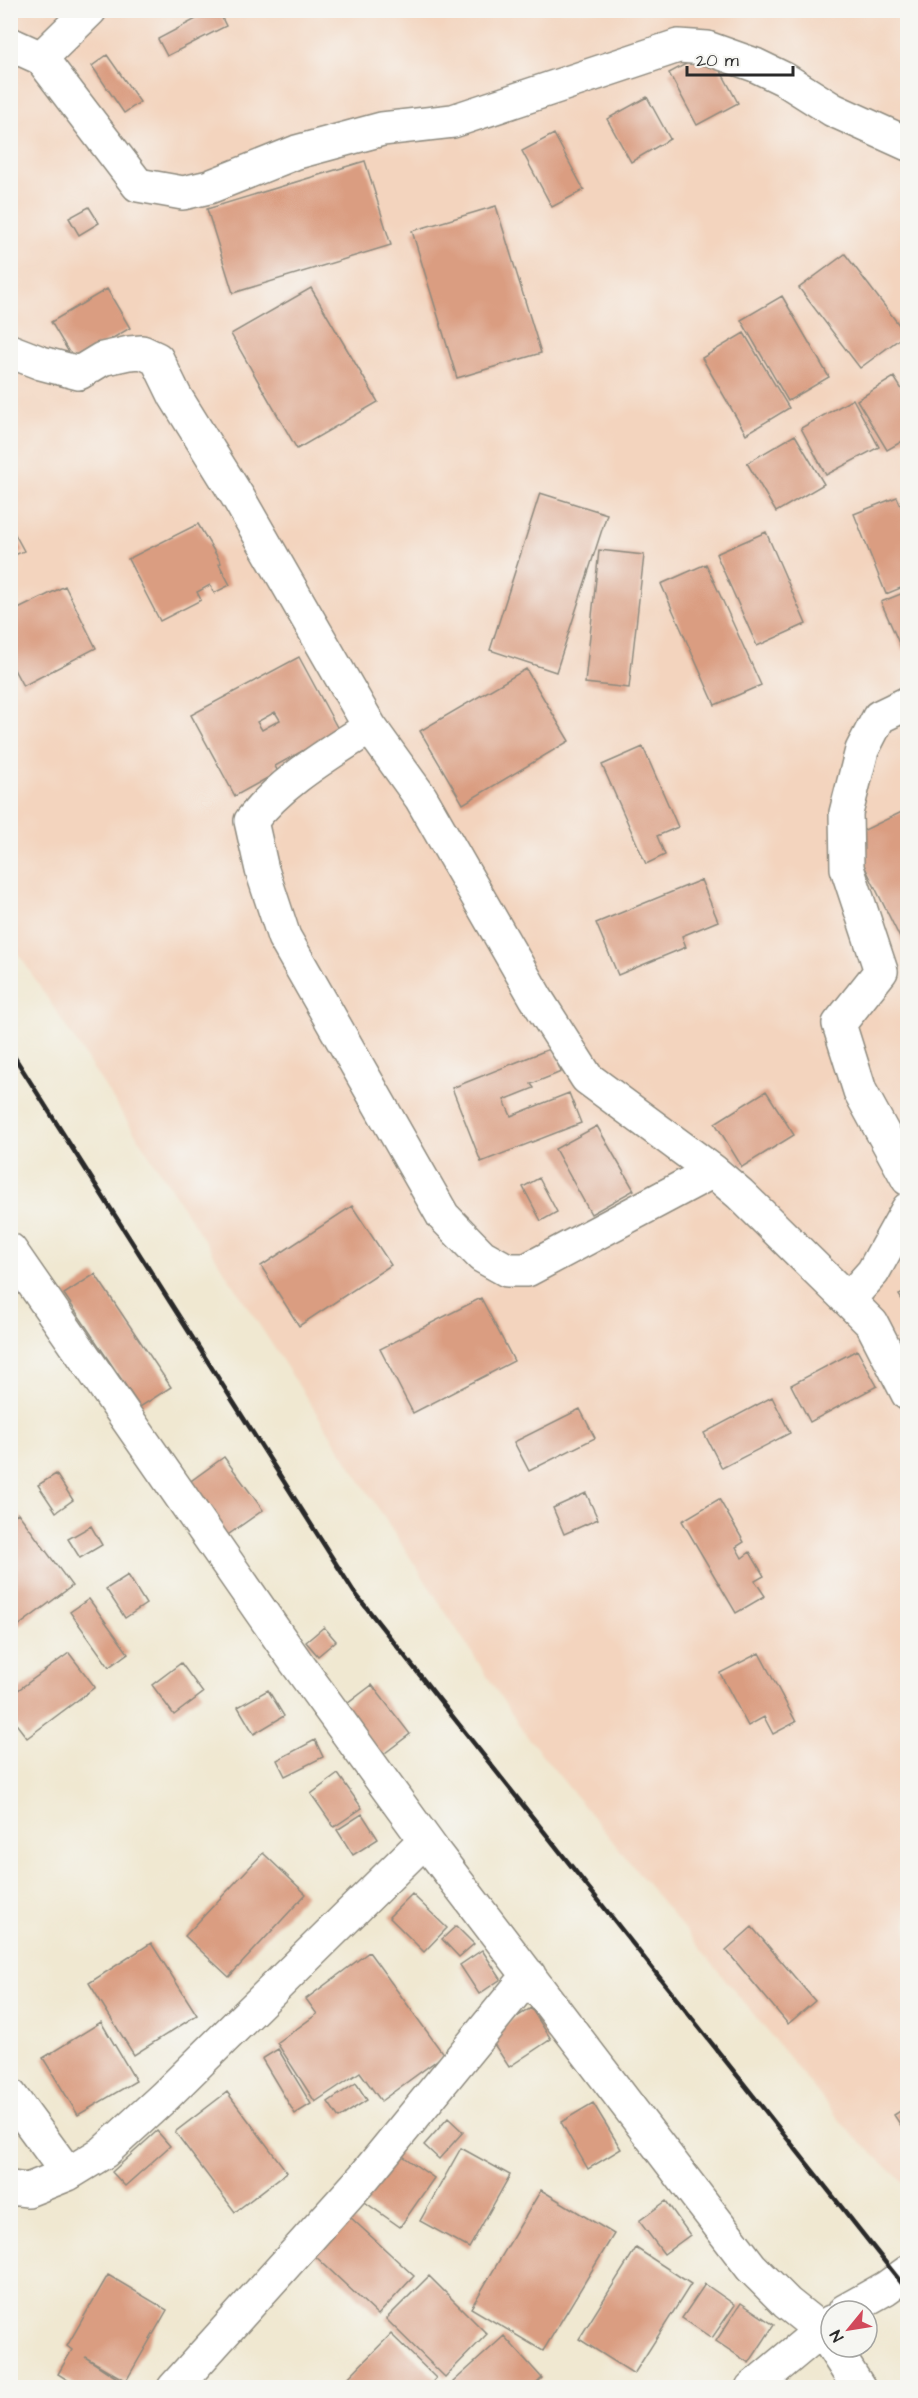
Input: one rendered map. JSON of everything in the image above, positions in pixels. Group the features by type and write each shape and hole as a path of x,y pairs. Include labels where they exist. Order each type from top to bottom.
{"street":[{"path":"41,58 90,10"},
{"path":"10,44 41,58 138,185 183,192 209,187 297,152 382,129 453,121 678,46 707,48 755,65 784,79 833,110 908,144"},
{"path":"10,351 40,363 79,374 102,359 116,355 142,352 157,359 175,396 239,500 370,727 421,798 536,998 587,1078 713,1171 740,1194 848,1300 872,1324 908,1394"},
{"path":"908,703 879,717 862,750 846,813 848,868 881,971 839,1024 860,1091 908,1179"},
{"path":"370,727 288,782 265,803 251,821 261,870 284,937 443,1216 482,1256 507,1270 527,1270 713,1171"},
{"path":"848,1300 873,1272 908,1209"},
{"path":"10,1250 296,1662 425,1840 751,2267 787,2303 819,2323"},
{"path":"10,2187 28,2190 68,2174 104,2152 164,2097 425,1840"},
{"path":"174,2388 363,2177 529,1975"},
{"path":"10,2095 68,2174"},
{"path":"872,2299 908,2272"},
{"path":"752,2388 819,2340"},
{"path":"845,2359 859,2388"}],"shaded area":[{"path":"11,11 907,11 907,2186 847,2129 522,1730 11,942"}],"building":[{"path":"213,10 218,10 226,26 167,56 158,39"},
{"path":"710,51 738,103 697,125 669,73"},
{"path":"107,55 140,102 124,113 92,66"},
{"path":"647,97 670,139 631,162 607,119"},
{"path":"554,134 584,190 552,207 522,151"},
{"path":"365,161 391,245 233,293 207,209"},
{"path":"496,206 541,353 457,378 412,231"},
{"path":"89,207 99,223 79,235 69,218"},
{"path":"845,254 906,334 860,368 799,288"},
{"path":"311,288 378,402 297,449 231,334"},
{"path":"107,289 130,328 74,361 51,322"},
{"path":"782,296 829,377 788,401 741,320"},
{"path":"744,333 789,408 746,434 702,358"},
{"path":"894,377 908,399 908,438 887,450 857,400"},
{"path":"853,399 879,447 826,475 801,428"},
{"path":"795,435 824,484 776,512 747,463"},
{"path":"540,493 607,514 556,672 490,650"},
{"path":"897,497 908,522 908,585 886,594 854,514"},
{"path":"198,524 221,563 219,564 230,585 214,593 210,585 197,592 201,600 160,621 128,559"},
{"path":"10,525 24,551 10,557"},
{"path":"766,532 806,624 757,646 716,554"},
{"path":"599,550 644,555 629,688 585,683"},
{"path":"706,564 761,685 715,705 661,584"},
{"path":"65,586 96,648 23,686 10,662 10,613"},
{"path":"908,591 908,648 902,650 881,602"},
{"path":"299,657 339,731 275,766 278,772 235,796 191,715","holes":["275,712 280,720 262,730 257,722"]},
{"path":"526,669 569,741 463,804 420,731"},
{"path":"643,747 678,827 657,836 665,855 646,864 602,765"},
{"path":"908,809 908,954 850,837"},
{"path":"701,880 718,921 682,936 686,947 618,975 596,923"},
{"path":"552,1048 561,1072 531,1084 534,1088 504,1100 511,1116 569,1093 581,1123 481,1162 452,1088"},
{"path":"766,1091 794,1135 742,1167 715,1123"},
{"path":"597,1126 634,1190 591,1214 555,1149"},
{"path":"539,1178 557,1212 541,1221 523,1187"},
{"path":"352,1206 391,1265 299,1326 261,1266"},
{"path":"95,1274 171,1387 140,1407 64,1294"},
{"path":"908,1291 908,1309 899,1295"},
{"path":"481,1298 514,1361 413,1413 380,1349"},
{"path":"857,1350 877,1386 810,1422 791,1385"},
{"path":"772,1397 790,1433 722,1468 704,1433"},
{"path":"580,1409 595,1438 529,1471 514,1442"},
{"path":"224,1457 263,1510 222,1539 184,1486"},
{"path":"56,1474 73,1500 56,1512 38,1485"},
{"path":"586,1493 598,1519 564,1534 553,1508"},
{"path":"719,1499 744,1542 736,1547 742,1558 750,1552 764,1576 755,1581 765,1596 736,1613 682,1521"},
{"path":"18,1513 72,1586 10,1632 10,1518"},
{"path":"91,1526 102,1545 80,1558 68,1539"},
{"path":"128,1575 146,1604 125,1618 106,1589"},
{"path":"89,1599 128,1653 109,1667 70,1612"},
{"path":"324,1627 336,1641 318,1656 306,1642"},
{"path":"69,1653 95,1687 27,1738 10,1716 10,1696"},
{"path":"759,1653 796,1722 773,1734 764,1717 748,1726 720,1673"},
{"path":"181,1663 203,1693 174,1715 152,1685"},
{"path":"372,1685 410,1734 381,1756 343,1707"},
{"path":"268,1690 284,1716 254,1734 238,1707"},
{"path":"315,1740 323,1757 285,1776 277,1760"},
{"path":"338,1774 362,1808 334,1827 311,1794"},
{"path":"362,1814 378,1839 353,1855 337,1830"},
{"path":"263,1853 306,1894 229,1977 185,1936"},
{"path":"412,1894 447,1928 424,1952 389,1917"},
{"path":"456,1926 474,1944 459,1957 442,1939"},
{"path":"752,1927 815,2001 788,2024 726,1950"},
{"path":"151,1943 197,2015 134,2055 89,1983"},
{"path":"482,1950 501,1979 479,1994 460,1965"},
{"path":"369,1952 444,2055 381,2101 360,2072 315,2102 277,2043 317,2014 306,1999"},
{"path":"531,2008 551,2039 509,2067 488,2035"},
{"path":"101,2022 136,2081 78,2115 43,2058"},
{"path":"278,2049 311,2104 295,2114 262,2059"},
{"path":"356,2083 367,2100 339,2118 328,2102"},
{"path":"227,2092 287,2172 235,2212 175,2132"},
{"path":"593,2103 621,2149 588,2169 561,2122"},
{"path":"908,2106 908,2136 894,2115"},
{"path":"448,2118 463,2132 439,2159 424,2145"},
{"path":"157,2131 170,2146 125,2186 112,2172"},
{"path":"461,2148 510,2175 469,2248 420,2221"},
{"path":"397,2152 434,2178 400,2227 362,2200"},
{"path":"541,2190 614,2234 543,2351 471,2308"},
{"path":"666,2201 690,2235 664,2254 639,2221"},
{"path":"349,2216 414,2276 378,2315 313,2254"},
{"path":"636,2248 691,2284 634,2374 579,2339"},
{"path":"108,2275 167,2310 126,2381 85,2357 126,2384 123,2388 80,2388 58,2374 72,2350 67,2346"},
{"path":"429,2276 487,2334 445,2377 386,2319"},
{"path":"705,2284 735,2305 712,2338 682,2318"},
{"path":"741,2303 774,2325 749,2363 716,2341"},
{"path":"391,2334 436,2378 427,2388 338,2388"},
{"path":"504,2336 542,2378 532,2388 458,2388 453,2382"}],"railway":[{"path":"10,1050 354,1592 908,2291"}]}
